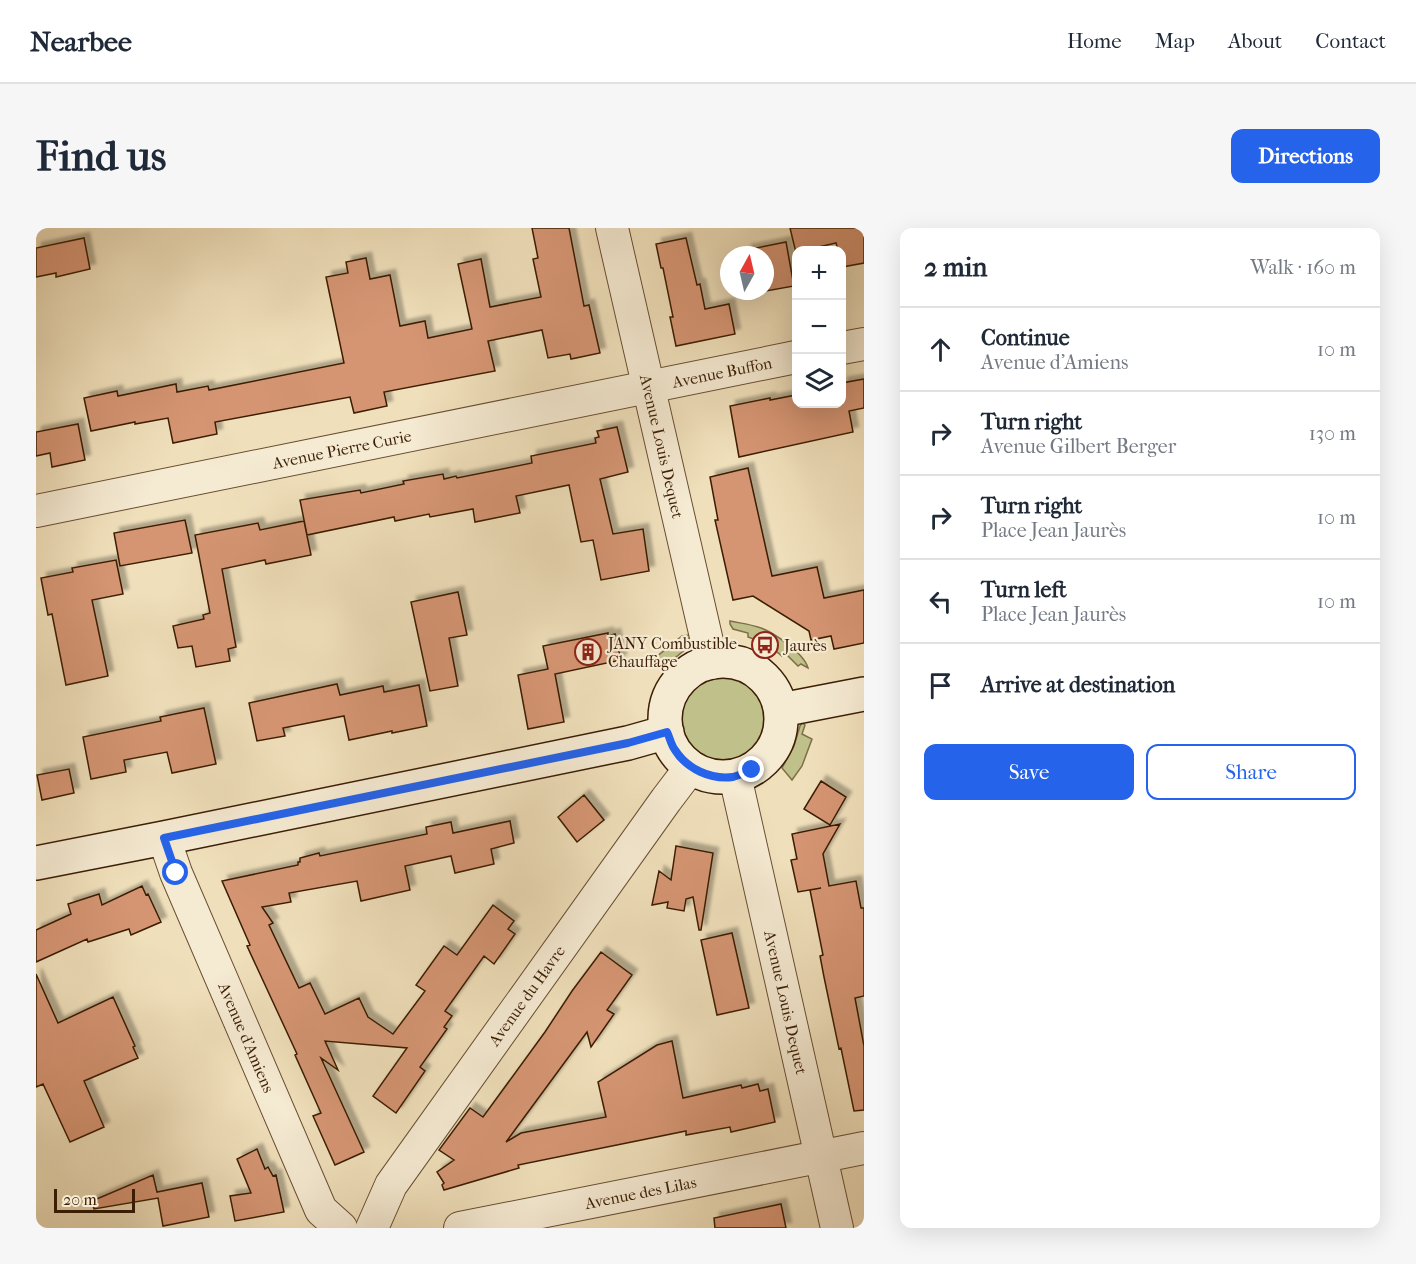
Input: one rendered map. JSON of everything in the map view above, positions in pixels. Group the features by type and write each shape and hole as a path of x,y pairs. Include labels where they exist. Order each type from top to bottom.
{"street":[{"name":"Avenue Louis Dequet","path":"612,228 712,663"},
{"path":"846,347 864,344"},
{"name":"Avenue Buffon","path":"648,387 792,358"},
{"name":"Avenue Pierre Curie","path":"36,511 648,387"},
{"path":"731,662 749,668 764,678 775,692 781,710 781,727 776,745 766,759 752,770 735,776 720,777 705,774 681,759 673,748 665,720 667,704 674,689 684,676 712,663 731,662"},
{"path":"781,710 864,694"},
{"path":"36,863 628,743 667,732"},
{"name":"Avenue du Havre","path":"372,1228 391,1185 691,767"},
{"name":"Avenue Louis Dequet","path":"735,776 837,1228"},
{"name":"Avenue d'Amiens","path":"164,838 176,873 321,1210 341,1228"},
{"name":"Avenue des Lilas","path":"460,1228 864,1148"}],"green space":[{"path":"730,621 755,626 771,633 794,649 808,668 801,664 798,666 786,654 782,656 767,644 748,637 748,633 733,629"},
{"path":"690,635 687,648 670,662 655,658 682,636"},
{"path":"723,675 741,679 756,688 765,703 769,721 765,739 756,754 741,763 723,767 705,763 690,754 681,739 677,721 681,703 690,688 705,679"},
{"path":"802,723 805,725 802,734 812,739 802,766 792,780 782,768 794,746"}],"building":[{"path":"532,228 569,228 584,306 589,305 600,353 571,359 570,354 548,358 542,330 488,341 495,371 384,392 387,406 354,413 350,397 215,422 217,434 173,443 168,418 91,431 84,398 117,391 118,396 176,384 177,392 208,386 209,390 344,363 326,277 348,273 346,262 366,258 370,279 390,275 400,326 425,321 428,338 472,329 458,264 481,259 490,307 541,297 533,259 538,258"},
{"path":"790,228 864,228 864,263 846,266 846,246 837,246 836,243 823,246 794,246"},
{"path":"84,238 90,269 56,277 56,273 36,277 36,248"},
{"path":"686,238 705,309 729,304 735,334 676,346 670,317 673,317 656,244"},
{"path":"786,242 792,286 774,290 774,246 766,246"},
{"path":"864,379 864,408 849,411 853,432 739,457 730,406 792,396 792,408 846,408 846,382"},
{"path":"78,424 85,460 52,467 50,453 36,456 36,432"},
{"path":"617,427 628,472 600,479 613,534 643,529 649,571 601,580 593,540 581,542 569,485 516,496 520,513 475,522 473,509 395,521 394,517 307,535 300,500 360,490 361,493 404,484 403,481 443,474 444,479 456,476 457,478 532,463 531,456 596,443 595,438 599,437 597,431"},
{"path":"748,468 772,576 817,567 824,598 864,590 864,643 834,649 831,636 811,640 809,631 753,596 733,600 715,520 718,520 710,477"},
{"path":"185,520 192,553 120,566 114,533"},
{"path":"304,521 311,555 266,564 265,560 222,569 236,647 228,649 230,661 196,667 192,646 178,648 173,626 204,619 203,615 210,613 195,535 258,523 260,530"},
{"path":"116,560 123,594 92,600 108,676 66,685 52,614 48,615 41,578 73,572 72,568"},
{"path":"458,592 467,635 449,638 458,686 430,691 411,602"},
{"path":"608,633 608,636 615,634 621,660 555,674 564,722 528,729 518,675 548,669 543,646"},
{"path":"337,684 340,695 383,686 384,692 419,685 427,726 349,740 344,716 283,728 285,736 257,741 249,703"},
{"path":"204,708 216,764 172,773 167,752 124,760 126,772 91,779 83,737 161,721 160,717"},
{"path":"69,769 74,793 42,800 37,775"},
{"path":"821,781 846,797 830,825 804,809"},
{"path":"584,795 604,820 577,842 558,817"},
{"path":"510,821 514,843 491,849 494,864 455,873 451,856 405,866 410,890 361,901 357,881 289,893 291,902 262,907 273,923 269,925 299,988 310,983 325,1014 359,998 368,1017 393,1034 425,991 416,985 444,946 457,955 493,905 514,921 508,929 515,934 494,964 484,956 445,1011 452,1016 444,1027 447,1029 420,1067 425,1071 396,1113 373,1096 407,1048 325,1041 338,1070 321,1058 364,1152 335,1165 313,1116 321,1113 295,1055 297,1054 247,946 250,945 222,881 298,865 300,858 319,853 320,856 427,834 426,827 451,822 453,833"},
{"path":"840,824 823,854 829,886 856,881 861,908 864,908 864,996 855,998 864,1046 864,1110 854,1111 824,977 820,956 823,955 810,890 821,888 798,892 791,860 797,859 792,834"},
{"path":"676,846 713,853 701,930 699,930 693,897 686,899 684,911 667,908 668,902 652,905 659,871 671,880"},
{"path":"142,886 161,922 131,935 129,929 88,942 87,939 36,962 36,930 71,914 68,904 99,894 102,905"},
{"path":"732,933 749,1008 717,1015 701,940"},
{"path":"601,952 632,975 607,1010 614,1014 591,1047 587,1032 506,1142 521,1133 606,1117 598,1082 657,1045 672,1041 683,1098 741,1085 742,1088 758,1084 760,1091 768,1089 775,1122 731,1132 730,1127 686,1135 686,1131 518,1165 519,1168 444,1190 442,1185 444,1183 437,1172 454,1160 439,1150 470,1108 483,1117"},
{"path":"36,974 58,1023 113,997 138,1058 84,1081 104,1127 70,1142 43,1084 36,1087"},
{"path":"257,1149 265,1169 268,1167 273,1176 276,1175 284,1212 235,1221 230,1196 251,1193 237,1159"},
{"path":"153,1175 157,1192 202,1183 209,1217 163,1226 158,1198 94,1209 92,1201"},
{"path":"781,1204 786,1228 715,1228 714,1218"}],"place":[{"name":"Jaurès","path":"765,645"},
{"name":"JANY Combustible Chauffage","path":"588,652"}],"route":[{"path":"176,873 164,838 628,743 667,732 673,748 681,759 705,774 720,777 735,776 752,770"}]}
